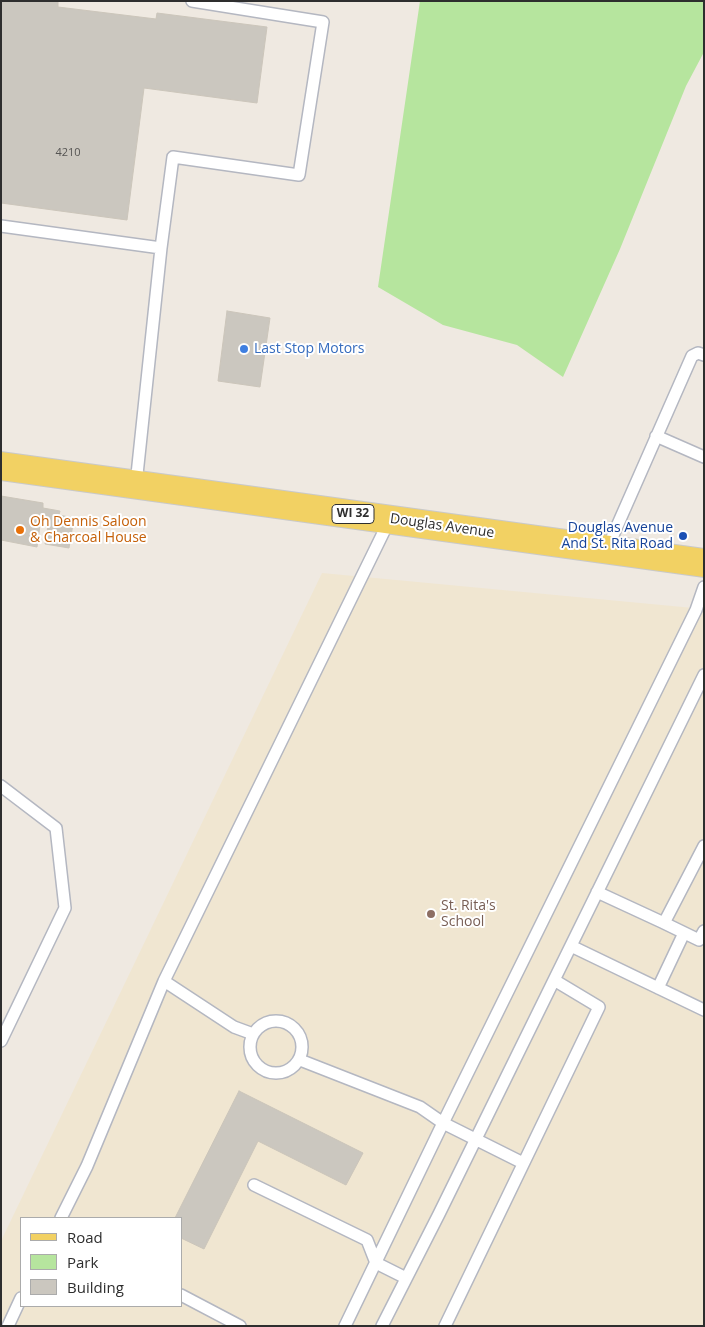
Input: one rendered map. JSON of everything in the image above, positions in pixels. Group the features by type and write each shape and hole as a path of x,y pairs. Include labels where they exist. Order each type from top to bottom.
{"main road":[{"name":"Douglas Avenue","path":"1,466 704,563"}],"lane":[{"path":"136,484 161,248 173,157 299,175 323,22 192,1"},
{"path":"1,226 161,248"},
{"path":"607,549 692,356 698,353 704,355"},
{"path":"656,436 704,457"},
{"path":"61,1217 86,1166 164,981 390,519"},
{"path":"346,1326 443,1123 696,610 704,587"},
{"path":"382,1326 476,1140 704,675"},
{"path":"1,786 56,828 65,908 1,1041"},
{"path":"664,924 704,846"},
{"path":"597,892 684,934 702,938"},
{"path":"658,988 684,934"},
{"path":"571,946 704,1010"},
{"path":"444,1326 599,1007 554,980"},
{"path":"164,981 234,1027 253,1034"},
{"path":"282,1021 289,1024 296,1029 303,1044 300,1060 286,1072 277,1074 260,1068 250,1052 253,1034 265,1023 282,1021"},
{"path":"300,1060 420,1107 443,1123 523,1163"},
{"path":"254,1185 367,1240 376,1263 406,1278"},
{"path":"182,1296 240,1326"},
{"path":"8,1326 20,1300"}],"shaded area":[{"name":"St. Rita's School","path":"322,573 704,609 704,1326 1,1326 1,1241"}],"green space":[{"path":"420,1 704,1 704,52 686,86 620,249 563,377 517,345 443,325 378,287"}],"building":[{"path":"1,1 58,1 58,7 156,19 157,13 267,27 257,103 144,88 127,220 1,203"},
{"name":"Last Stop Motors","path":"227,311 270,318 260,387 218,381"},
{"name":"Oh Dennis Saloon & Charcoal House","path":"1,496 43,503 43,508 60,511 59,515 74,518 69,548 45,544 49,520 41,518 37,547 1,540"},
{"path":"239,1091 363,1153 346,1185 258,1141 204,1249 182,1238 182,1217 176,1217"}],"place":[{"name":"Last Stop Motors","path":"244,349"},
{"name":"Oh Dennis Saloon & Charcoal House","path":"20,530"},
{"name":"Douglas Avenue And St. Rita Road","path":"683,536"},
{"name":"St. Rita's School","path":"431,914"}]}
